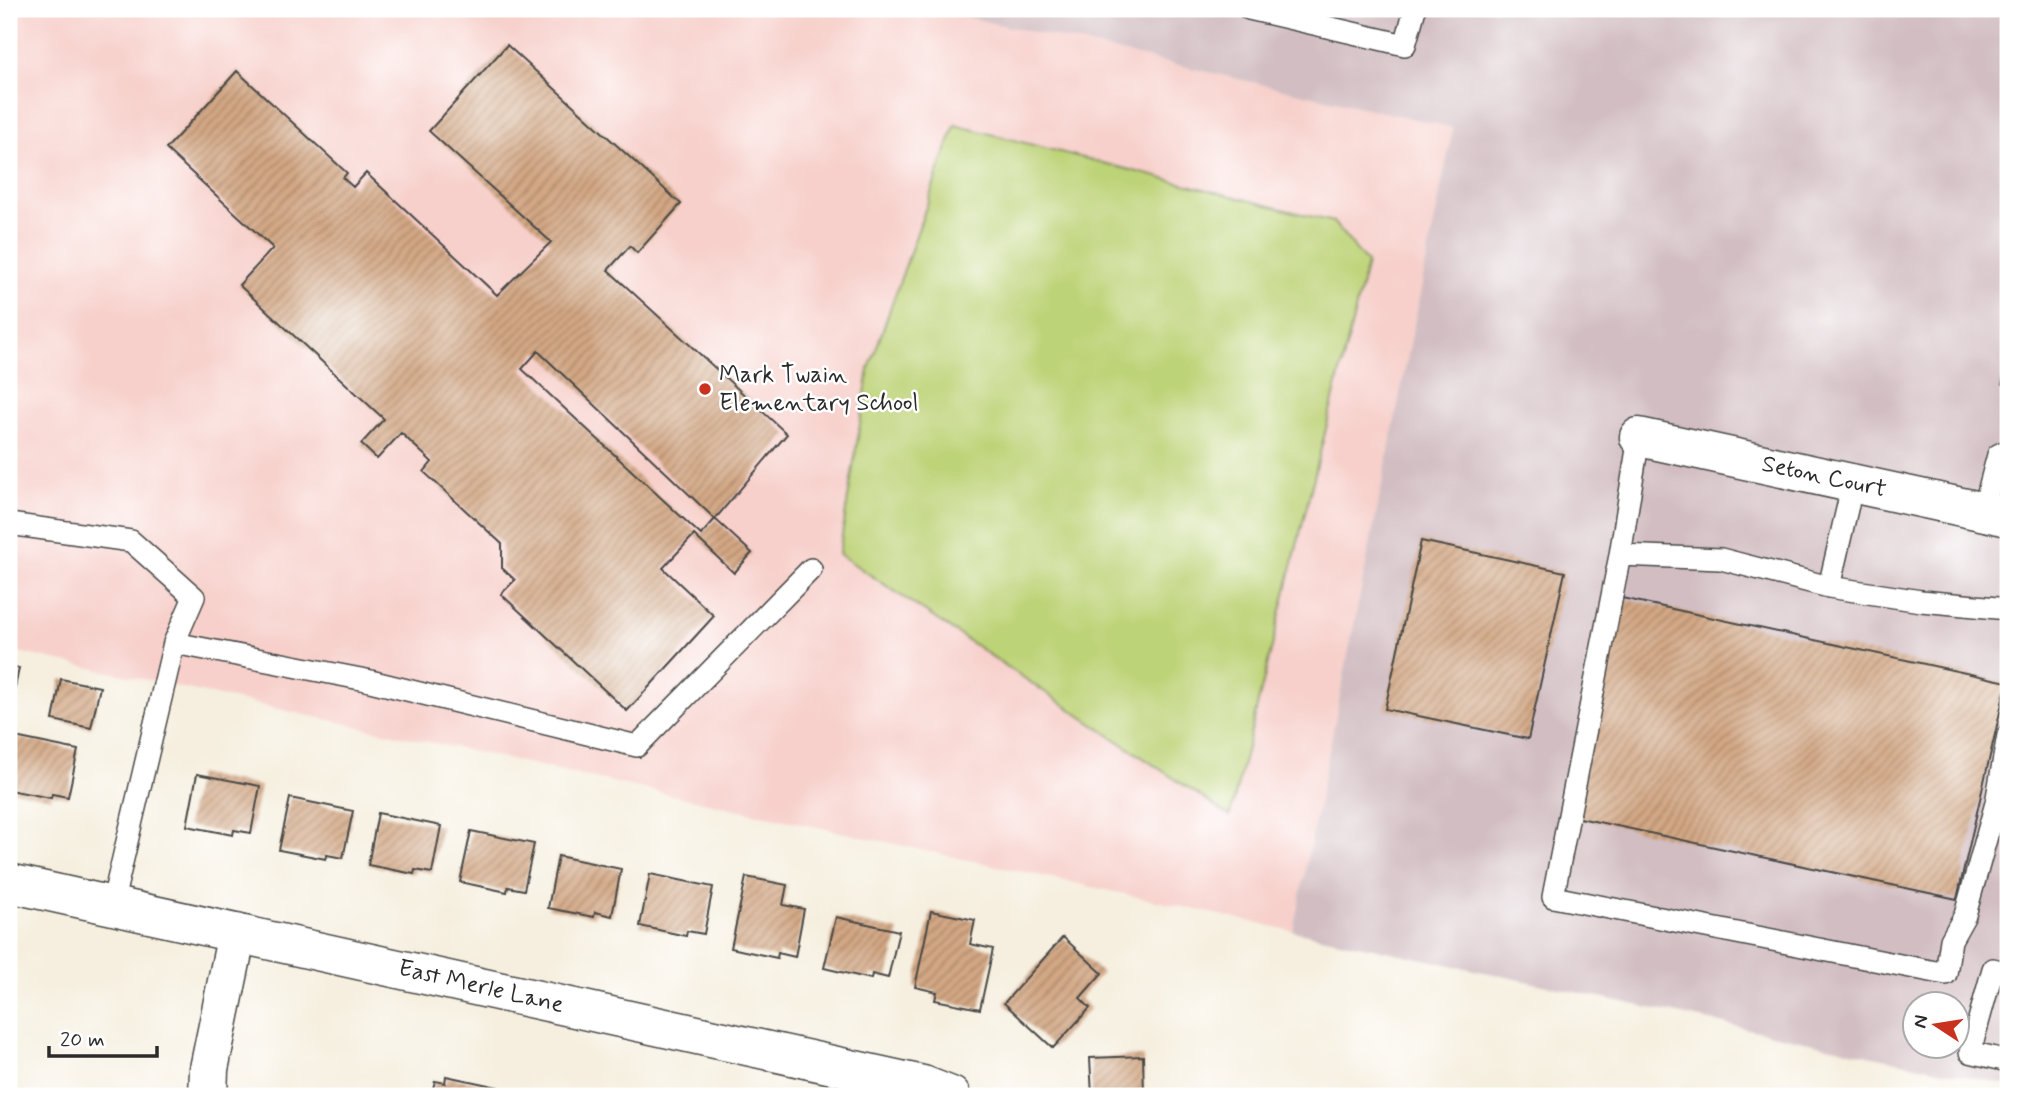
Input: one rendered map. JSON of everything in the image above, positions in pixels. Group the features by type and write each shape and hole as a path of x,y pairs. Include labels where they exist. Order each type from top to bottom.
{"street":[{"name":"Seton Court","path":"1639,437 1996,514"},
{"name":"East Merle Lane","path":"9,883 923,1085 951,1096"},
{"path":"208,1096 209,1069 237,933"}],"lane":[{"path":"1249,9 1405,45 1415,9"},
{"path":"1639,437 1620,555 1553,897 1947,974 1951,940 1965,915 1996,803 2008,735"},
{"path":"1996,514 1998,455 2008,450"},
{"path":"1829,587 1853,483"},
{"path":"9,524 131,541 194,597 174,643 111,905"},
{"path":"1620,555 1721,559 1829,587 1921,601 2008,609"},
{"path":"174,643 366,680 637,747 811,569"},
{"path":"2008,973 1993,969 1969,1052 2008,1061"}],"shaded area":[{"name":"Mark Twain Elementary School","path":"9,9 931,9 1453,128 1293,931 9,650"},
{"path":"931,9 2008,9 2008,1085 1293,931 1453,128"}],"green space":[{"path":"955,125 1333,222 1367,263 1230,816 839,554 869,369"}],"building":[{"path":"507,45 681,204 637,253 630,246 608,270 787,434 715,519 752,553 734,573 694,535 663,568 714,616 627,711 501,594 515,580 502,568 502,544 424,472 432,462 401,433 377,459 361,444 384,419 239,285 273,248 166,149 237,71 347,173 343,178 353,187 366,173 497,295 551,242 429,131","holes":["538,351 715,519 701,535 522,369"]},
{"path":"2008,359 2008,385 2002,384"},
{"path":"1421,541 1565,572 1528,739 1385,709"},
{"path":"1622,598 2007,682 1957,899 1575,817"},
{"path":"9,666 19,668 10,713 9,713"},
{"path":"61,679 100,687 91,728 53,720"},
{"path":"15,737 78,750 68,797 52,794 51,798 9,790 9,767"},
{"path":"197,774 260,786 251,833 234,830 233,835 187,826"},
{"path":"290,798 353,811 343,858 327,855 326,859 279,850"},
{"path":"378,813 441,826 432,873 415,870 414,874 368,865"},
{"path":"471,831 534,844 524,890 508,887 507,892 460,882"},
{"path":"558,856 621,869 612,916 595,912 594,917 548,908"},
{"path":"650,874 713,887 704,934 687,931 686,936 640,926"},
{"path":"746,877 787,885 783,905 804,909 795,957 778,953 777,958 731,948"},
{"path":"931,911 975,920 970,944 993,949 980,1009 935,1000 937,992 915,987"},
{"path":"836,917 899,931 888,978 872,974 871,979 824,968"},
{"path":"1063,937 1102,973 1080,998 1090,1008 1053,1048 1004,1003"},
{"path":"1143,1056 1144,1096 1092,1096 1090,1058"},
{"path":"446,1076 498,1087 496,1096 431,1096 435,1081 445,1083"}],"place":[{"name":"Mark Twain Elementary School","path":"705,389"}]}
